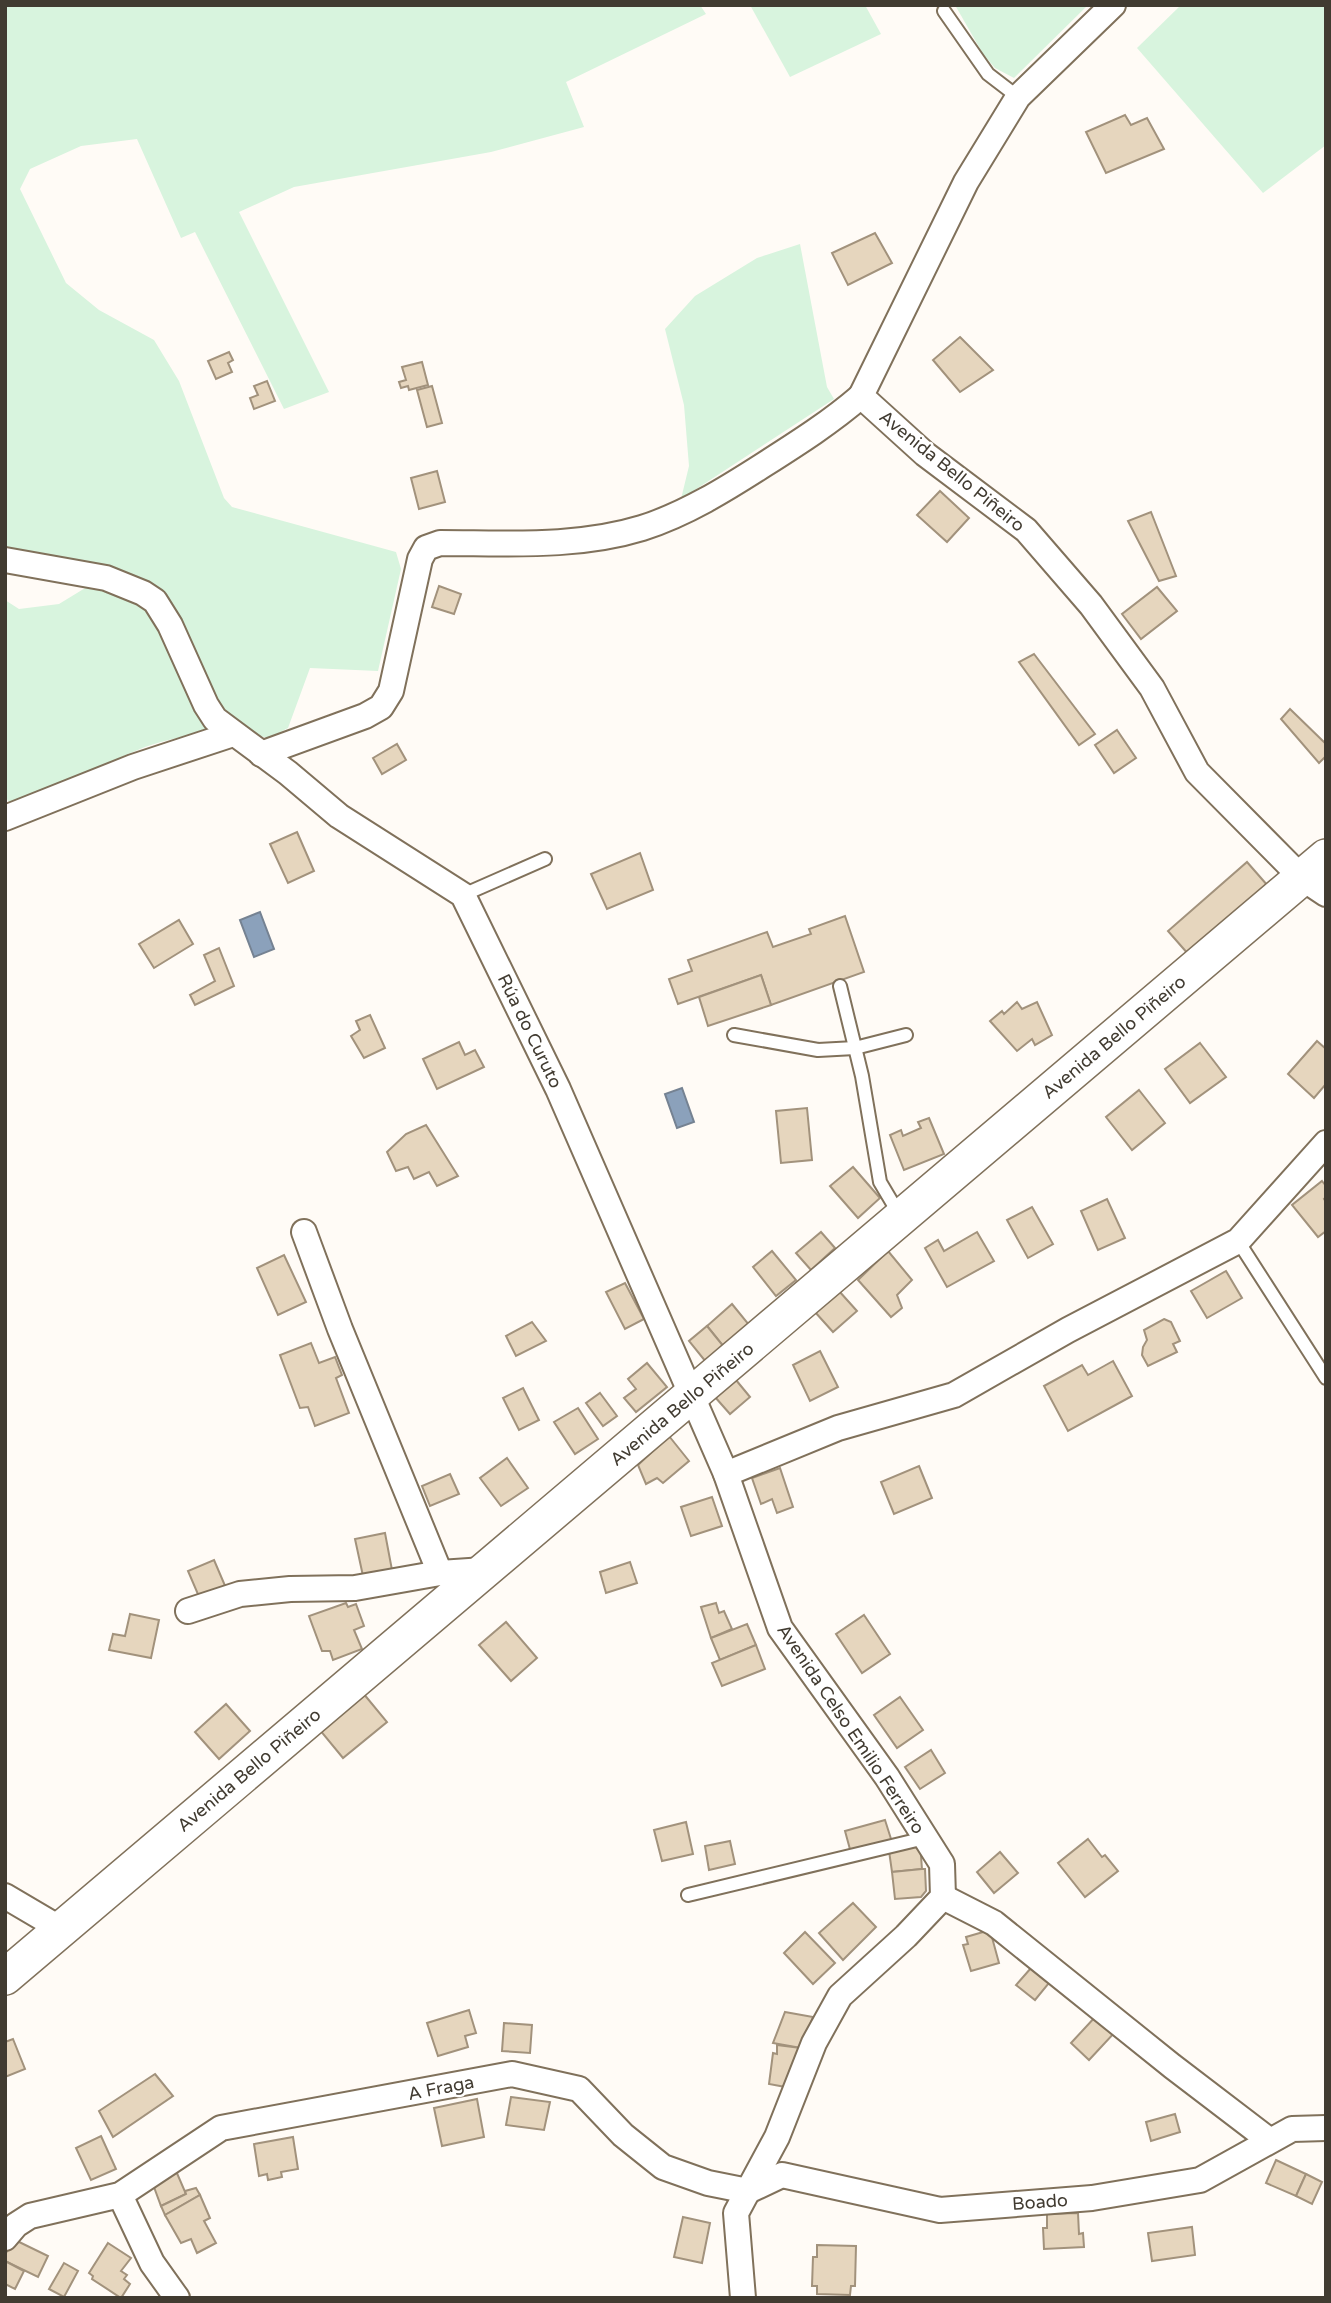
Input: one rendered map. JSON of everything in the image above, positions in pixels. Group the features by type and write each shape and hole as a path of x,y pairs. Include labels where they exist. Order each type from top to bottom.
{"street":[{"path":"261,754 366,716 381,707 391,691 420,559 426,548 440,543 554,543 641,529 688,510 744,478 844,411 860,396 966,182 1018,97 1113,5"},
{"name":"Avenida Bello Piñeiro","path":"5,1977 901,1217 1318,876 1197,772 1152,688 1091,605 1026,530 925,454 860,396"},
{"path":"5,560 106,578 143,593 155,601 170,625 215,719 288,773 339,816 463,895"},
{"path":"5,818 133,767 233,734"},
{"name":"Rúa do Curuto","path":"463,895 558,1089 691,1396"},
{"path":"726,1474 838,1428 954,1395 1068,1330 1238,1241 1326,1143"},
{"path":"304,1232 340,1329 440,1573"},
{"name":"Avenida Celso Emilio Ferreiro","path":"691,1396 726,1474 780,1628 887,1777 942,1864 943,1897"},
{"path":"188,1611 240,1594 290,1589 355,1588 440,1573 484,1570"},
{"path":"5,1896 61,1929"},
{"path":"743,2298 736,2213 777,2137 814,2043 840,1996 906,1936 943,1897 995,1923 1172,2066 1269,2140"},
{"name":"A Fraga","path":"5,2238 16,2225 30,2216 120,2195 221,2128 512,2074 579,2089 623,2135 663,2167 708,2183 748,2191"},
{"name":"Boado","path":"748,2191 782,2175 940,2210 1092,2199 1200,2180 1292,2129 1326,2128"},
{"path":"120,2195 152,2263 177,2298"}],"lane":[{"path":"944,11 988,74 1018,97"},
{"path":"463,895 545,859"},
{"path":"840,986 855,1048 880,1182 901,1217"},
{"path":"734,1035 818,1050 855,1048 906,1035"},
{"path":"1238,1241 1326,1378"},
{"path":"688,1895 925,1838"}],"green space":[{"path":"5,5 700,5 706,14 566,82 584,127 491,152 294,187 239,212 329,392 284,409 195,232 181,238 137,139 81,146 30,169 20,189 66,283 99,310 154,340 179,381 224,498 232,507 396,552 401,569 378,671 310,668 288,728 269,738 242,732 221,716 175,619 42,557 5,548"},
{"path":"750,5 865,5 881,34 790,77"},
{"path":"955,5 1088,5 1014,78 995,68 983,54"},
{"path":"1181,5 1326,5 1326,145 1263,193 1137,48"},
{"path":"800,244 827,387 834,399 681,499 689,466 684,405 665,329 695,296 757,258"},
{"path":"95,582 154,609 214,731 170,739 145,747 12,805 5,797 5,600 19,609 59,604"}],"water":[{"path":"260,912 274,949 254,957 240,920"},
{"path":"682,1088 694,1122 677,1128 665,1094"}],"building":[{"path":"1125,115 1131,125 1147,118 1164,149 1106,173 1086,132"},
{"path":"875,233 892,263 848,285 832,253"},
{"path":"960,337 993,370 960,392 933,360"},
{"path":"229,352 233,360 228,363 232,372 216,379 208,361"},
{"path":"422,362 428,385 409,390 408,386 401,388 399,382 406,380 402,367"},
{"path":"267,381 275,401 254,409 250,398 258,395 254,386"},
{"path":"432,386 442,423 427,427 417,390"},
{"path":"437,471 445,502 419,509 411,478"},
{"path":"940,491 969,518 947,542 917,515"},
{"path":"1151,512 1176,576 1159,581 1128,521"},
{"path":"439,586 461,594 454,614 432,607"},
{"path":"1157,587 1177,611 1141,639 1122,614"},
{"path":"1034,654 1095,734 1079,745 1019,662"},
{"path":"1290,709 1326,744 1326,756 1319,763 1281,719"},
{"path":"1117,730 1136,758 1114,773 1095,745"},
{"path":"397,744 406,760 382,774 373,758"},
{"path":"297,832 314,871 288,883 270,844"},
{"path":"640,853 653,890 607,909 591,874"},
{"path":"1247,862 1268,886 1189,955 1168,931"},
{"path":"845,916 864,972 771,1005 761,975 678,1004 669,979 692,971 688,960 767,932 773,947 811,934 809,929"},
{"path":"179,920 193,944 154,968 139,944"},
{"path":"219,948 234,986 195,1005 190,995 215,981 204,955"},
{"path":"761,975 771,1005 708,1026 699,997"},
{"path":"1017,1002 1022,1009 1037,1002 1052,1035 1035,1045 1032,1039 1017,1051 990,1021 1002,1011 1004,1014"},
{"path":"370,1015 385,1048 364,1058 351,1036 360,1030 356,1021"},
{"path":"1317,1041 1326,1049 1326,1084 1314,1098 1288,1074"},
{"path":"459,1042 465,1055 475,1050 484,1067 437,1089 423,1059"},
{"path":"1200,1043 1226,1077 1190,1103 1165,1069"},
{"path":"1139,1090 1165,1123 1132,1150 1106,1117"},
{"path":"807,1108 812,1160 781,1163 776,1111"},
{"path":"929,1118 944,1154 904,1170 890,1135 901,1130 903,1136 921,1128 918,1122"},
{"path":"426,1125 458,1176 437,1186 429,1172 414,1179 408,1167 396,1171 387,1152 406,1134"},
{"path":"853,1167 880,1198 858,1218 830,1186"},
{"path":"1322,1181 1326,1186 1326,1231 1318,1237 1292,1205"},
{"path":"1107,1199 1125,1238 1098,1250 1081,1211"},
{"path":"1032,1207 1053,1244 1028,1258 1007,1220"},
{"path":"821,1232 835,1248 811,1270 796,1253"},
{"path":"977,1232 994,1261 947,1287 925,1248 938,1240 944,1251"},
{"path":"772,1251 796,1280 776,1296 753,1267"},
{"path":"888,1251 912,1280 897,1295 902,1308 891,1317 858,1280"},
{"path":"284,1255 306,1302 278,1315 257,1268"},
{"path":"1226,1271 1242,1298 1207,1318 1191,1291"},
{"path":"625,1283 644,1319 625,1329 606,1292"},
{"path":"839,1291 857,1311 833,1332 815,1312"},
{"path":"732,1304 750,1326 724,1347 707,1326"},
{"path":"1164,1319 1171,1322 1180,1341 1173,1344 1177,1352 1148,1366 1142,1355 1147,1340 1144,1330"},
{"path":"532,1322 546,1341 516,1356 506,1336"},
{"path":"707,1326 724,1347 706,1362 689,1341"},
{"path":"311,1343 319,1363 335,1357 342,1375 336,1378 349,1413 315,1426 308,1407 300,1408 280,1355"},
{"path":"820,1351 838,1387 810,1401 793,1365"},
{"path":"1113,1361 1132,1396 1068,1431 1044,1386 1082,1365 1088,1375"},
{"path":"647,1363 667,1387 636,1412 624,1398 636,1389 628,1379"},
{"path":"736,1380 750,1397 730,1414 715,1397"},
{"path":"523,1388 539,1420 519,1430 503,1398"},
{"path":"600,1393 617,1416 603,1426 586,1403"},
{"path":"578,1408 598,1439 575,1454 554,1422"},
{"path":"669,1436 689,1461 663,1483 657,1478 646,1484 638,1465"},
{"path":"507,1458 528,1488 501,1506 480,1478"},
{"path":"919,1466 932,1498 894,1514 881,1482"},
{"path":"780,1468 793,1507 777,1513 772,1499 761,1504 752,1478"},
{"path":"450,1474 459,1494 430,1506 422,1486"},
{"path":"712,1497 722,1526 691,1536 681,1507"},
{"path":"385,1533 392,1570 363,1576 355,1539"},
{"path":"214,1560 226,1588 200,1599 188,1571"},
{"path":"630,1562 637,1583 606,1593 600,1572"},
{"path":"346,1603 348,1607 356,1604 364,1626 354,1630 362,1649 333,1660 330,1651 322,1651 309,1616"},
{"path":"716,1603 719,1613 724,1611 732,1629 711,1638 701,1607"},
{"path":"130,1614 159,1620 151,1658 109,1650 113,1634 125,1636"},
{"path":"864,1615 890,1654 862,1673 836,1634"},
{"path":"506,1622 537,1658 511,1681 479,1645"},
{"path":"747,1624 756,1645 720,1660 711,1638"},
{"path":"756,1645 765,1669 722,1686 712,1663"},
{"path":"363,1693 387,1722 343,1758 319,1729"},
{"path":"900,1697 923,1730 897,1748 874,1715"},
{"path":"226,1704 250,1731 219,1759 195,1732"},
{"path":"931,1750 945,1773 920,1789 905,1767"},
{"path":"885,1820 892,1842 851,1853 845,1831"},
{"path":"686,1822 693,1854 662,1861 654,1830"},
{"path":"1088,1839 1118,1871 1085,1897 1058,1863"},
{"path":"730,1841 735,1864 709,1870 705,1846"},
{"path":"920,1843 922,1869 892,1872 889,1851"},
{"path":"1000,1852 1018,1873 994,1893 977,1872"},
{"path":"925,1869 926,1891 921,1897 895,1899 892,1872"},
{"path":"853,1903 876,1927 843,1960 819,1933"},
{"path":"990,1930 999,1963 971,1971 963,1945 968,1944 966,1937"},
{"path":"805,1932 835,1963 813,1984 784,1953"},
{"path":"1031,1968 1049,1983 1035,2000 1016,1985"},
{"path":"469,2010 476,2033 465,2036 468,2047 438,2056 427,2023"},
{"path":"785,2012 813,2017 801,2048 773,2043"},
{"path":"1097,2015 1116,2031 1089,2060 1071,2043"},
{"path":"504,2023 532,2025 530,2053 502,2051"},
{"path":"13,2039 25,2069 5,2077 5,2042"},
{"path":"777,2045 801,2048 791,2088 769,2084 773,2053 777,2054"},
{"path":"155,2074 173,2096 113,2137 99,2111"},
{"path":"511,2097 550,2102 544,2130 506,2125"},
{"path":"477,2099 484,2137 442,2146 434,2108"},
{"path":"1175,2114 1180,2132 1151,2141 1146,2122"},
{"path":"101,2136 116,2169 91,2180 76,2148"},
{"path":"293,2137 298,2169 281,2172 282,2177 268,2180 267,2174 259,2176 254,2144"},
{"path":"1276,2160 1306,2174 1296,2196 1266,2183"},
{"path":"173,2164 186,2194 161,2206 151,2179"},
{"path":"1306,2174 1322,2182 1312,2204 1296,2196"},
{"path":"196,2188 200,2195 165,2215 161,2206 186,2194 185,2191"},
{"path":"200,2195 210,2218 204,2221 216,2243 197,2253 191,2239 181,2243 165,2215"},
{"path":"1078,2213 1079,2234 1083,2233 1084,2247 1044,2249 1043,2228 1047,2228 1047,2214"},
{"path":"683,2217 710,2223 702,2263 674,2257"},
{"path":"1192,2227 1195,2255 1152,2261 1148,2233"},
{"path":"13,2239 48,2256 38,2277 5,2261"},
{"path":"108,2243 131,2258 121,2271 127,2275 124,2279 130,2284 121,2298 92,2279 93,2276 89,2273"},
{"path":"817,2245 856,2246 855,2286 851,2286 850,2295 817,2294 817,2286 812,2286 813,2257 817,2257"},
{"path":"5,2261 24,2271 15,2289 5,2284"},
{"path":"64,2263 78,2271 64,2297 49,2289"}]}
